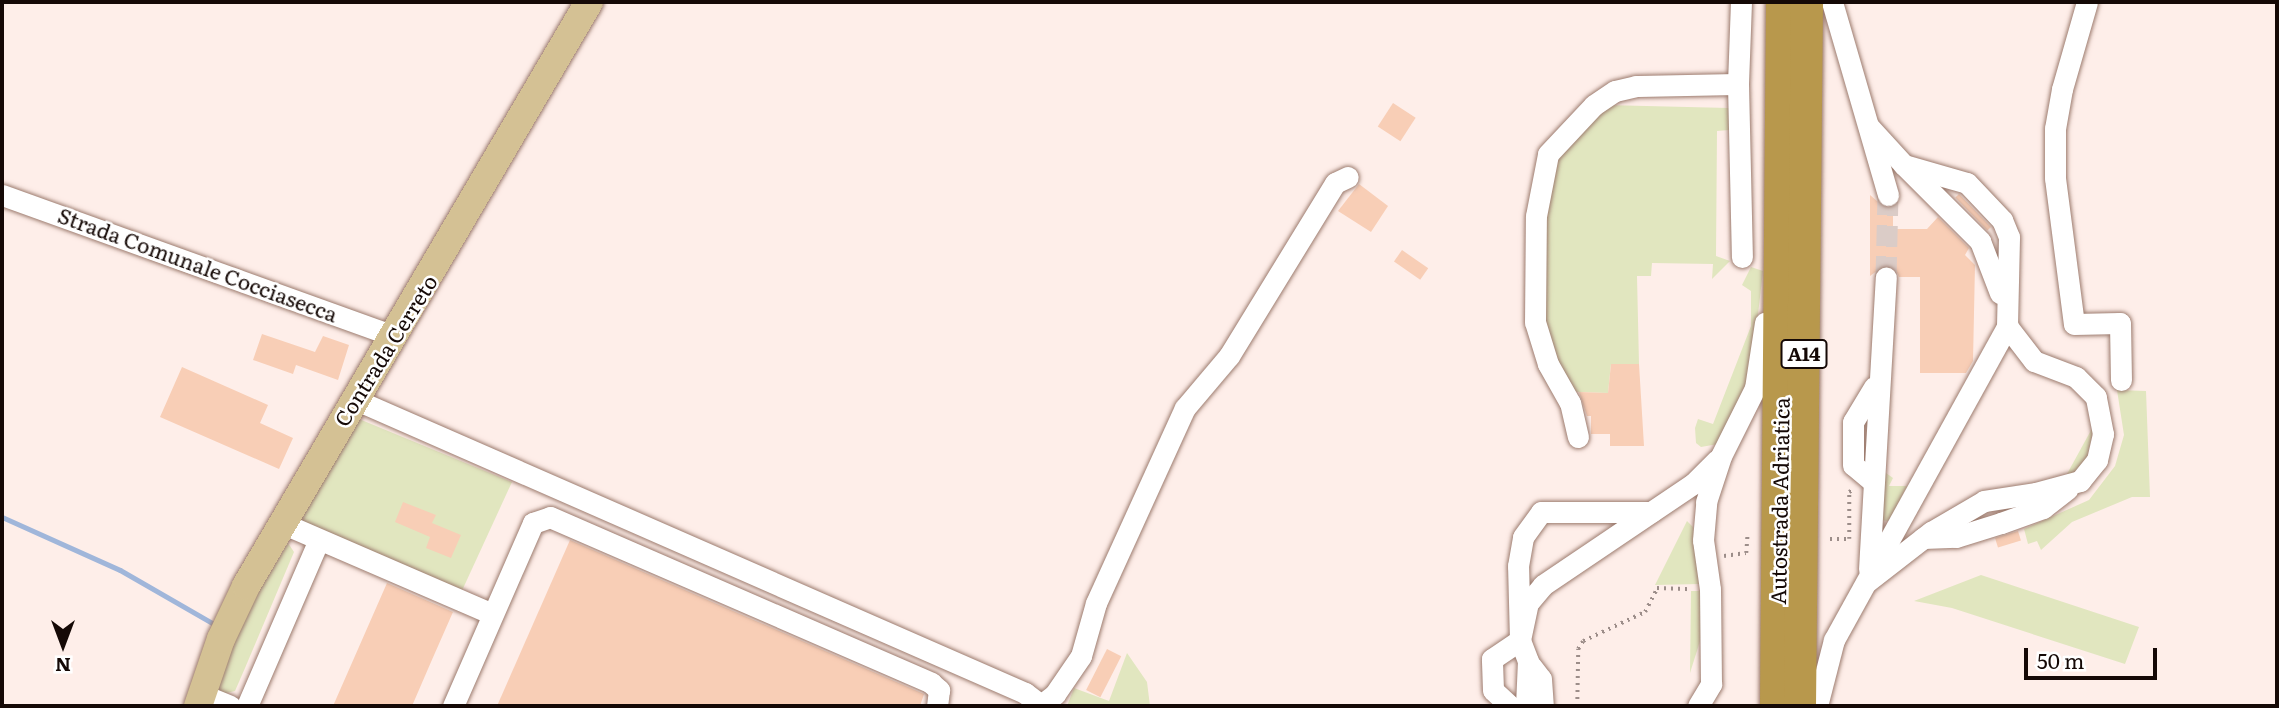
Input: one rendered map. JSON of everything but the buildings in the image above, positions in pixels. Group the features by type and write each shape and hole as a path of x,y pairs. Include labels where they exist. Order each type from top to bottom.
{"highway":[{"name":"Autostrada Adriatica","path":"1776,706 1783,2"},
{"name":"Autostrada Adriatica","path":"1800,706 1807,2"}],"main road":[{"name":"Contrada Cerreto","path":"200,700 221,639 282,523 589,2"}],"street":[{"path":"1741,2 1738,84 1742,257"},
{"path":"1832,2 1888,195"},
{"path":"2087,2 2062,89 2055,128 2055,178 2074,324 2120,323 2121,380"},
{"path":"1578,437 1570,403 1548,364 1535,322 1536,216 1548,154 1594,105 1615,91 1636,86 1738,84"},
{"path":"1868,581 1923,538 1984,501 2071,485 2097,460 2103,434 2101,409 2096,397 2076,377 2034,361 2006,321 1995,271 1980,241 1904,166 1869,127"},
{"path":"1817,706 1832,646 2006,321 2008,237 2002,220 1967,183 1904,166"},
{"path":"354,399 1025,694 1041,706 1055,694 1081,656 1096,603 1185,408 1228,356 1335,183 1348,177"},
{"path":"1713,706 1710,589 1703,540 1706,502 1721,456 1749,406 1760,369 1768,214 1782,193"},
{"name":"Strada Comunale Cocciasecca","path":"2,195 393,335"},
{"path":"1868,581 1871,480 1886,277"},
{"path":"1510,706 1493,690 1492,659 1520,640 1528,603 1543,585 1693,484 1721,456"},
{"path":"1543,706 1541,679 1528,661 1520,640 1518,566 1523,537 1541,512 1651,512"},
{"path":"453,706 533,523 550,517 931,683 939,690 937,706"},
{"path":"282,523 492,614"},
{"path":"247,706 319,540"},
{"path":"1526,706 1528,661"},
{"path":"1698,706 1711,684"},
{"path":"1705,706 1711,684"},
{"path":"200,700 230,706"}],"path":[{"path":"1735,554 1746,554 1747,537"},
{"path":"1830,539 1846,539"},
{"path":"1577,706 1578,649 1583,641 1645,612 1657,589 1710,589"}],"green space":[{"path":"1605,105 1729,108 1729,130 1717,131 1716,256 1730,261 1712,279 1713,264 1652,263 1651,276 1637,276 1639,364 1611,364 1608,393 1578,392 1568,389 1542,337 1541,222 1552,160"},
{"path":"1751,267 1763,271 1751,375 1718,444 1701,447 1696,443 1695,428 1698,419 1713,424 1751,326 1751,291 1742,285"},
{"path":"2117,390 2146,391 2150,497 2132,497 2072,522 2041,550 2037,541 2028,544 2024,529 2089,500 2115,466 2124,435"},
{"path":"359,419 512,482 460,595 296,519"},
{"path":"2095,423 2086,462 2070,476 2067,474"},
{"path":"1886,473 1893,478 1889,486 1907,486 1889,521 1877,520 1880,475"},
{"path":"1687,521 1693,527 1699,584 1655,585"},
{"path":"288,543 294,552 235,691 222,694 217,691 237,628"},
{"path":"1981,575 2139,627 2125,664 1952,608 1914,601"},
{"path":"1691,591 1701,591 1701,638 1690,673"},
{"path":"1127,653 1147,682 1150,706 1067,706 1074,688 1109,701"}],"waterway":[{"path":"2,517 120,570 214,624"}],"tunnel":[{"path":"1886,277 1888,195"}]}
